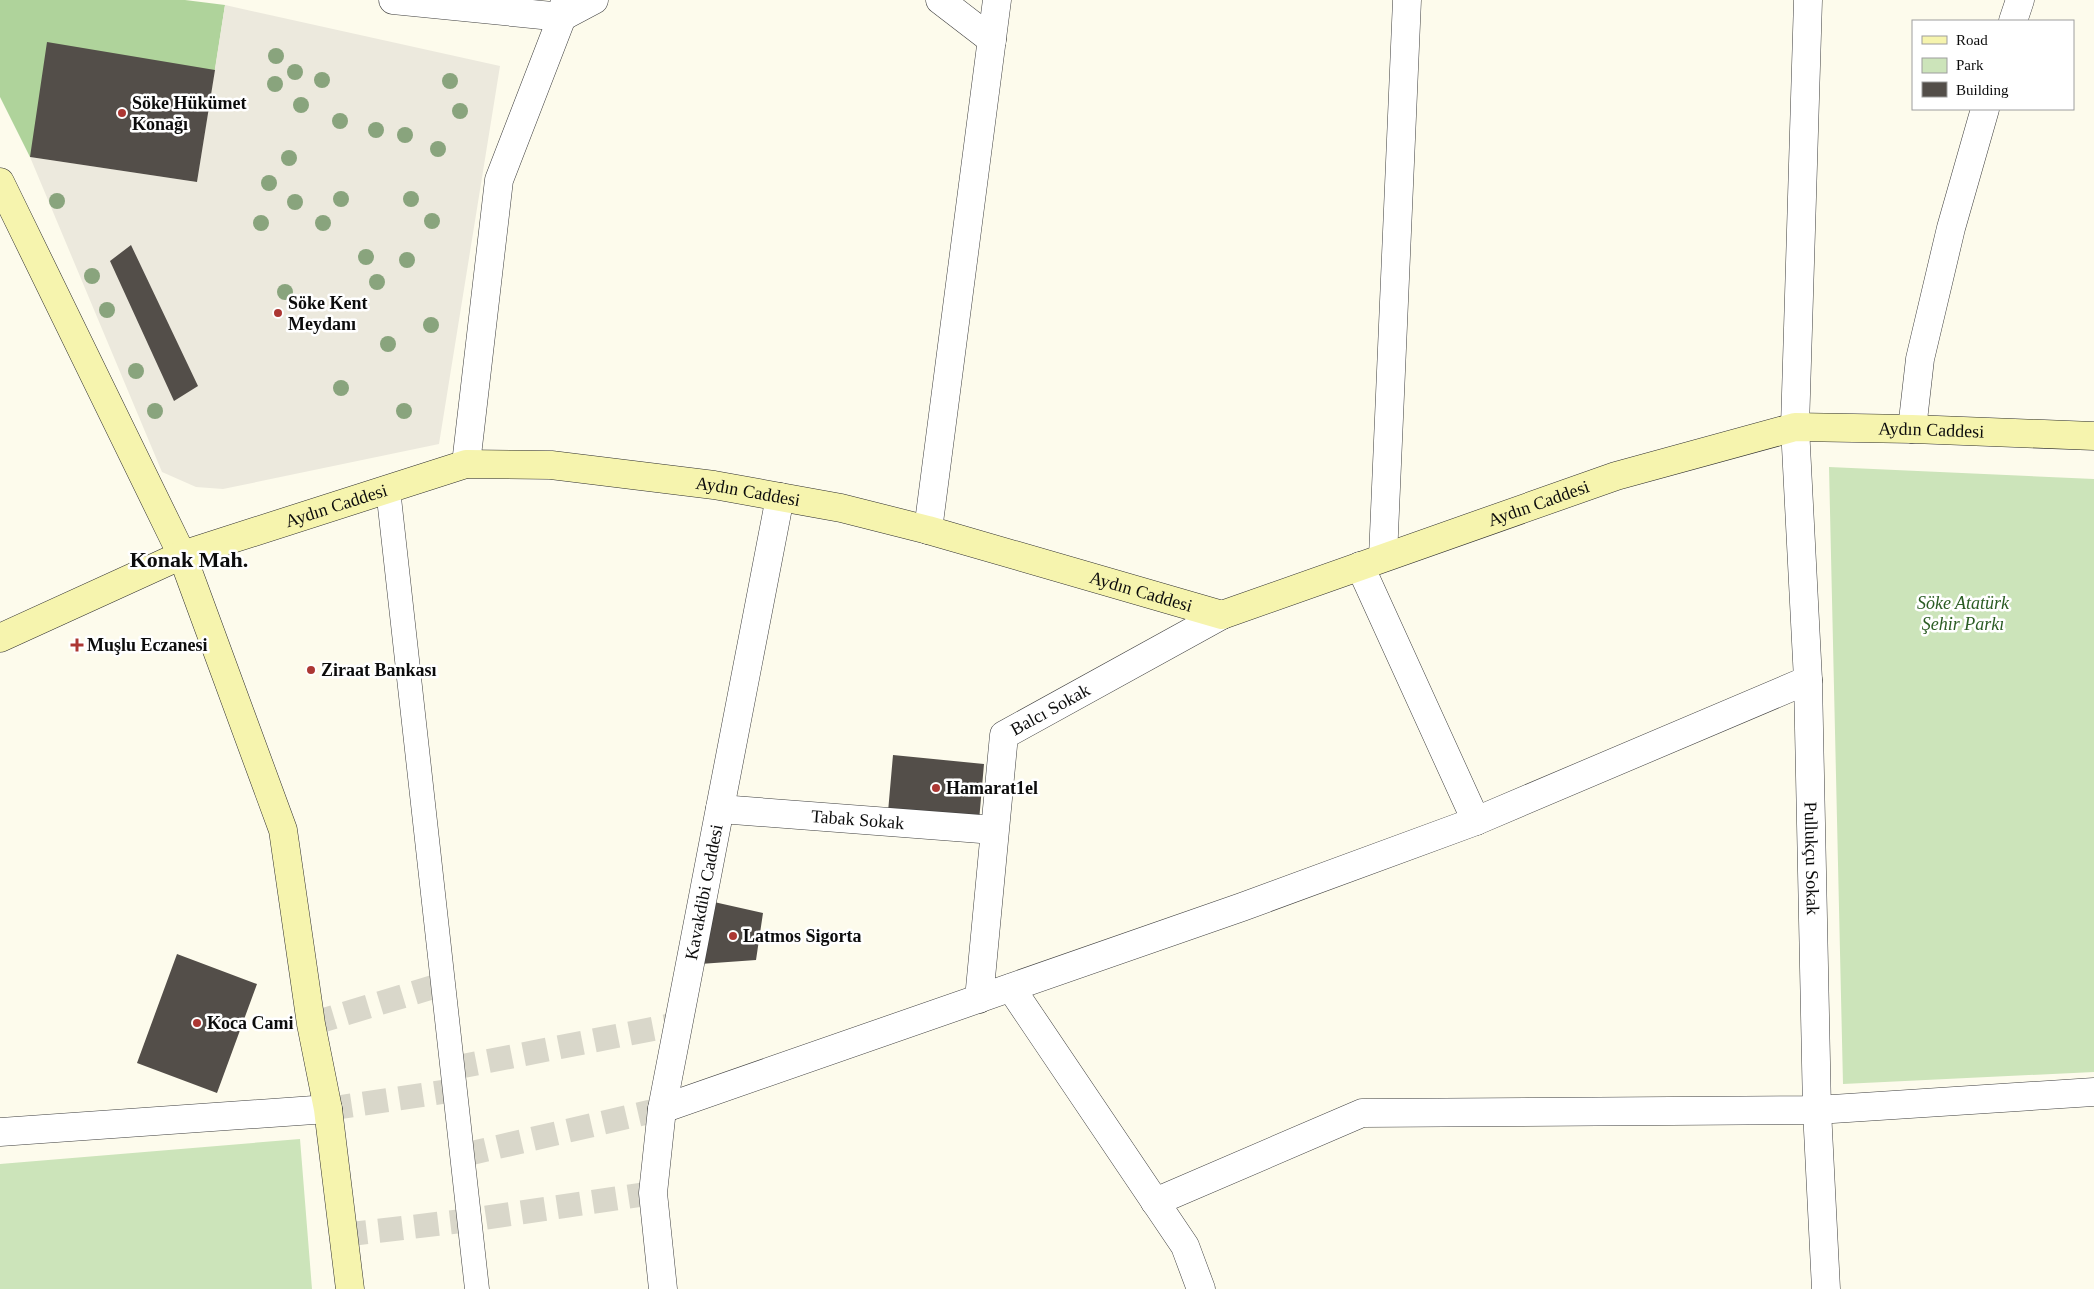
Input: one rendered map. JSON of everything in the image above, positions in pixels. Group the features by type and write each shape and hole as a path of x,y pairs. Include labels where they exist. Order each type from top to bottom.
{"main road":[{"path":"0,182 182,555 283,830 311,1024 328,1109 350,1289"},
{"name":"Aydın Caddesi","path":"0,638 182,555 466,464 551,465 714,485 841,508 928,530 1222,615 1616,476 1795,427 1912,429 2094,436"}],"street":[{"path":"394,0 563,9 594,0"},
{"path":"940,0 992,40"},
{"path":"928,530 997,0"},
{"path":"1407,0 1372,561 1476,821"},
{"name":"Pullukçu Sokak","path":"1808,0 1795,427 1808,680 1817,1110 1826,1289"},
{"path":"2013,20 2020,0"},
{"path":"466,464 499,180 563,9"},
{"path":"1912,429 1920,359 1951,228 1985,110"},
{"path":"388,489 477,1289"},
{"name":"Kavakdibi Caddesi","path":"664,1289 653,1193 662,1109 780,497"},
{"name":"Balcı Sokak","path":"979,999 1004,735 1222,615"},
{"path":"662,1109 1242,907 1476,821 1808,680"},
{"name":"Tabak Sokak","path":"720,809 994,830"},
{"path":"1010,988 1185,1246 1201,1289"},
{"path":"1155,1202 1362,1113 1817,1110 2094,1092"},
{"path":"0,1132 328,1109"}],"green space":[{"path":"0,0 185,0 225,5 215,70 30,157 0,97"},
{"name":"Söke Atatürk Şehir Parkı","path":"1829,467 2094,479 2094,1072 1843,1084"},
{"path":"300,1139 312,1289 0,1289 0,1164"}],"shaded area":[{"name":"Söke Kent Meydanı","path":"225,5 500,66 439,444 223,489 196,487 162,472 30,157 197,182"}],"building":[{"name":"Söke Hükümet Konağı","path":"47,42 215,70 197,182 30,157"},
{"path":"131,245 198,386 174,401 110,261"},
{"name":"Hamarat1el","path":"893,755 984,764 979,821 888,812"},
{"name":"Latmos Sigorta","path":"714,902 763,913 756,960 700,964"},
{"name":"Koca Cami","path":"177,954 257,984 217,1093 137,1063"}],"tunnel":[{"path":"311,1024 443,984"},
{"path":"453,1068 678,1024"},
{"path":"328,1109 455,1090"},
{"path":"463,1155 662,1109"},
{"path":"343,1235 470,1220 653,1193"}],"place":[{"name":"Söke Hükümet Konağı","path":"122,113"},
{"name":"Söke Kent Meydanı","path":"278,313"},
{"name":"Muşlu Eczanesi","path":"77,645"},
{"name":"Ziraat Bankası","path":"311,670"},
{"name":"Hamarat1el","path":"936,788"},
{"name":"Latmos Sigorta","path":"733,936"},
{"name":"Koca Cami","path":"197,1023"}],"district":[{"name":"Konak Mah.","path":"189,559"}]}
